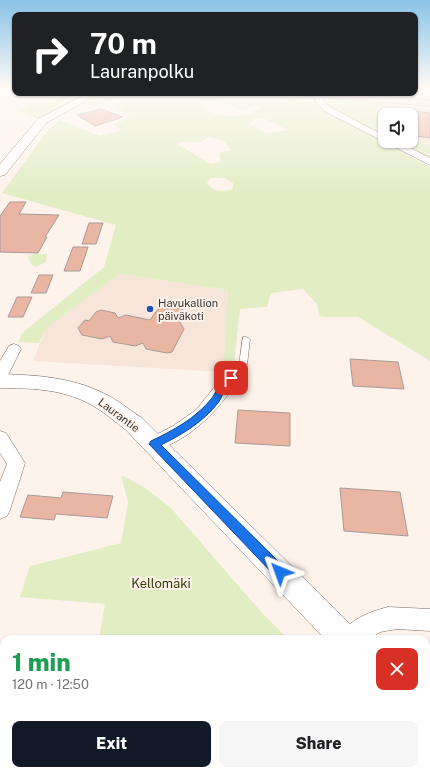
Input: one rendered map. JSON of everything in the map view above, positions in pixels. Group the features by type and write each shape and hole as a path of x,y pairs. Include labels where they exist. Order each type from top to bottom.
{"main road":[{"path":"7,166 38,124"}],"street":[{"path":"356,124 378,135"},
{"path":"403,148 430,162"},
{"path":"0,375 14,349"},
{"path":"154,444 174,434 197,419 215,400 223,386 231,378"},
{"name":"Laurantie","path":"0,381 29,381 60,386 96,398 134,424 341,635"},
{"path":"0,438 16,463 1,507"},
{"path":"355,635 364,627 381,619 400,617 430,620"}],"lane":[{"path":"231,378 244,365 246,339"}],"shaded area":[{"path":"418,124 430,124 430,159 418,148"},
{"name":"Havukallion päiväkoti","path":"120,274 228,290 223,372 33,361 46,328"}],"green space":[{"path":"55,124 70,124 100,136 121,130 116,125 249,124 267,133 288,130 276,124 350,124 378,139 378,148 395,148 430,167 430,361 358,317 319,316 317,304 303,289 271,293 267,307 240,309 234,364 223,372 228,290 120,274 46,328 39,343 18,342 22,333 104,267 116,225 2,193 48,130","holes":["209,137 224,141 231,150 219,153 221,162 210,164 179,145 180,142 200,142","210,178 225,178 233,183 231,190 218,190 212,188 207,183"]},
{"path":"364,124 378,124 378,131"},
{"path":"418,141 430,146 430,159 409,148 418,148"},
{"path":"34,254 47,254 46,262 36,267 31,264 28,257"},
{"name":"Kellomäki","path":"121,475 144,487 171,508 262,613 284,635 100,635 105,604 20,597 30,566 121,543 128,502"}],"building":[{"path":"418,124 430,124 430,138 418,136"},
{"path":"10,202 26,202 19,214 59,215 45,237 47,237 38,253 0,252 0,216"},
{"path":"89,223 103,223 96,244 82,244"},
{"path":"73,247 88,247 80,271 64,271"},
{"path":"39,275 53,275 46,293 31,293"},
{"path":"17,297 32,297 23,317 8,317"},
{"path":"161,305 183,309 178,319 184,329 172,352 167,353 146,349 143,343 135,346 113,342 110,336 102,339 82,335 78,328 85,320 89,321 96,312 101,310 115,313 118,318 126,315 150,320"},
{"path":"350,359 398,362 404,389 353,386"},
{"path":"238,410 290,413 290,446 235,443"},
{"path":"340,488 400,492 408,536 344,531"},
{"path":"63,492 113,496 107,518 56,514 54,520 20,517 28,495 61,498"}],"place":[{"name":"Havukallion päiväkoti","path":"150,309"}],"route":[{"path":"231,378 223,386 215,400 197,419 174,434 154,444 280,572"}]}
